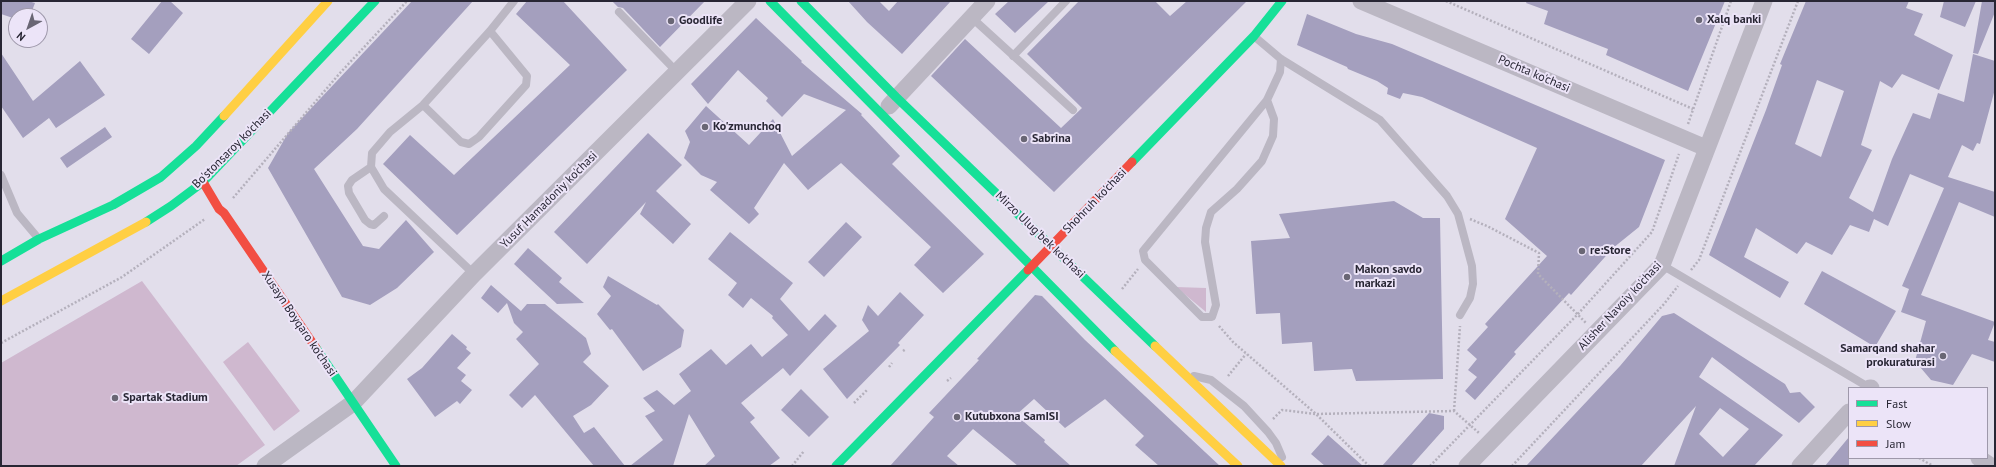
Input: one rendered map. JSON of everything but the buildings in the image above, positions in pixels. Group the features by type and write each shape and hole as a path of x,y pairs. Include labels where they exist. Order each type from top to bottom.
{"main road":[{"path":"1,261 39,239 113,205 161,177 196,146 328,1"},
{"name":"Bo'stonsaroy ko'chasi","path":"1,301 129,232 171,206 203,182 375,1"},
{"path":"770,1 1094,331 1238,466"},
{"name":"Mirzo Ulug'bek ko'chasi","path":"801,1 896,97 1051,247 1282,466"},
{"name":"Shohruh ko'chasi","path":"836,466 1051,247 1254,36 1282,1"},
{"name":"Xusayn Boyqaro ko'chasi","path":"203,182 219,209 224,213 396,466"}],"street":[{"name":"Yusuf Hamadoniy ko'chasi","path":"265,466 353,403 474,274 748,1"},
{"path":"882,114 896,97 987,1"},
{"name":"Pochta ko'chasi","path":"1361,1 1706,148"},
{"name":"Alisher Navoiy ko'chasi","path":"1467,466 1662,265 1764,1"},
{"path":"1800,466 1848,413"},
{"path":"1980,459 1991,466"}],"lane":[{"path":"474,274 384,188 371,167 372,153 390,132 423,105 490,31 514,1"},
{"path":"1013,56 1066,1"},
{"path":"619,12 677,72"},
{"path":"971,17 1073,110"},
{"path":"423,105 461,142 470,144 479,137 521,91 526,85 527,76 490,31"},
{"path":"1254,36 1281,59 1380,120 1447,196 1458,214 1472,266 1473,284 1470,298 1460,315"},
{"path":"1267,100 1274,119 1273,136 1262,161 1237,189 1211,212 1206,228 1204,242 1216,305 1212,317 1202,317 1145,260 1142,251 1267,100 1280,72 1281,59"},
{"path":"371,167 352,180 348,186 349,193 365,220 370,224 374,225 384,216"},
{"path":"1,175 17,213 39,239"},
{"path":"1662,265 1868,387"},
{"path":"1188,376 1198,375 1211,380 1244,406 1258,420 1276,443 1282,458 1282,466"}],"path":[{"path":"1446,1 1693,109"},
{"path":"1430,466 1577,315 1652,232 1731,1"},
{"path":"1512,466 1664,304 1699,260 1798,1"},
{"path":"1458,214 1487,226 1539,253 1538,274 1566,300 1566,305 1596,333"},
{"path":"1122,289 1145,260"},
{"path":"1454,411 1460,315"},
{"path":"1212,317 1232,342 1316,414 1369,466"},
{"path":"1228,376 1246,354"},
{"path":"889,367 892,364"},
{"path":"947,381 950,378"},
{"path":"854,403 868,389"},
{"path":"1274,419 1282,410 1316,414 1454,411 1490,442"},
{"path":"792,466 804,451"},
{"path":"1921,459 1933,466"}],"shaded area":[{"name":"Spartak Stadium","path":"142,281 265,445 236,466 1,466 1,363"},
{"path":"1176,287 1206,288 1206,312"},
{"path":"248,342 300,411 274,431 223,362"}],"traffic: fast":[{"path":"146,222 171,206 203,182 375,1"},
{"path":"770,1 1115,351"},
{"path":"801,1 896,97 1155,346"},
{"path":"1132,162 1254,36 1282,1"},
{"path":"1,261 39,239 113,205 161,177 196,146 224,116"},
{"path":"836,466 1028,270"},
{"path":"316,348 396,466"}],"traffic: slow":[{"path":"224,116 328,1"},
{"path":"1,301 146,222"},
{"path":"1155,346 1281,466"},
{"path":"1115,351 1238,466"}],"traffic: jam":[{"path":"1028,270 1132,162"},
{"path":"203,182 219,209 224,213 316,348"}],"place":[{"name":"Xalq banki","path":"1699,20"},
{"name":"Goodlife","path":"671,21"},
{"name":"Ko'zmunchoq","path":"705,127"},
{"name":"Sabrina","path":"1024,139"},
{"name":"re:Store","path":"1582,251"},
{"name":"Makon savdo markazi","path":"1347,277"},
{"name":"Samarqand shahar prokuraturasi","path":"1943,356"},
{"name":"Spartak Stadium","path":"115,398"},
{"name":"Kutubxona SamISI","path":"957,417"}]}
